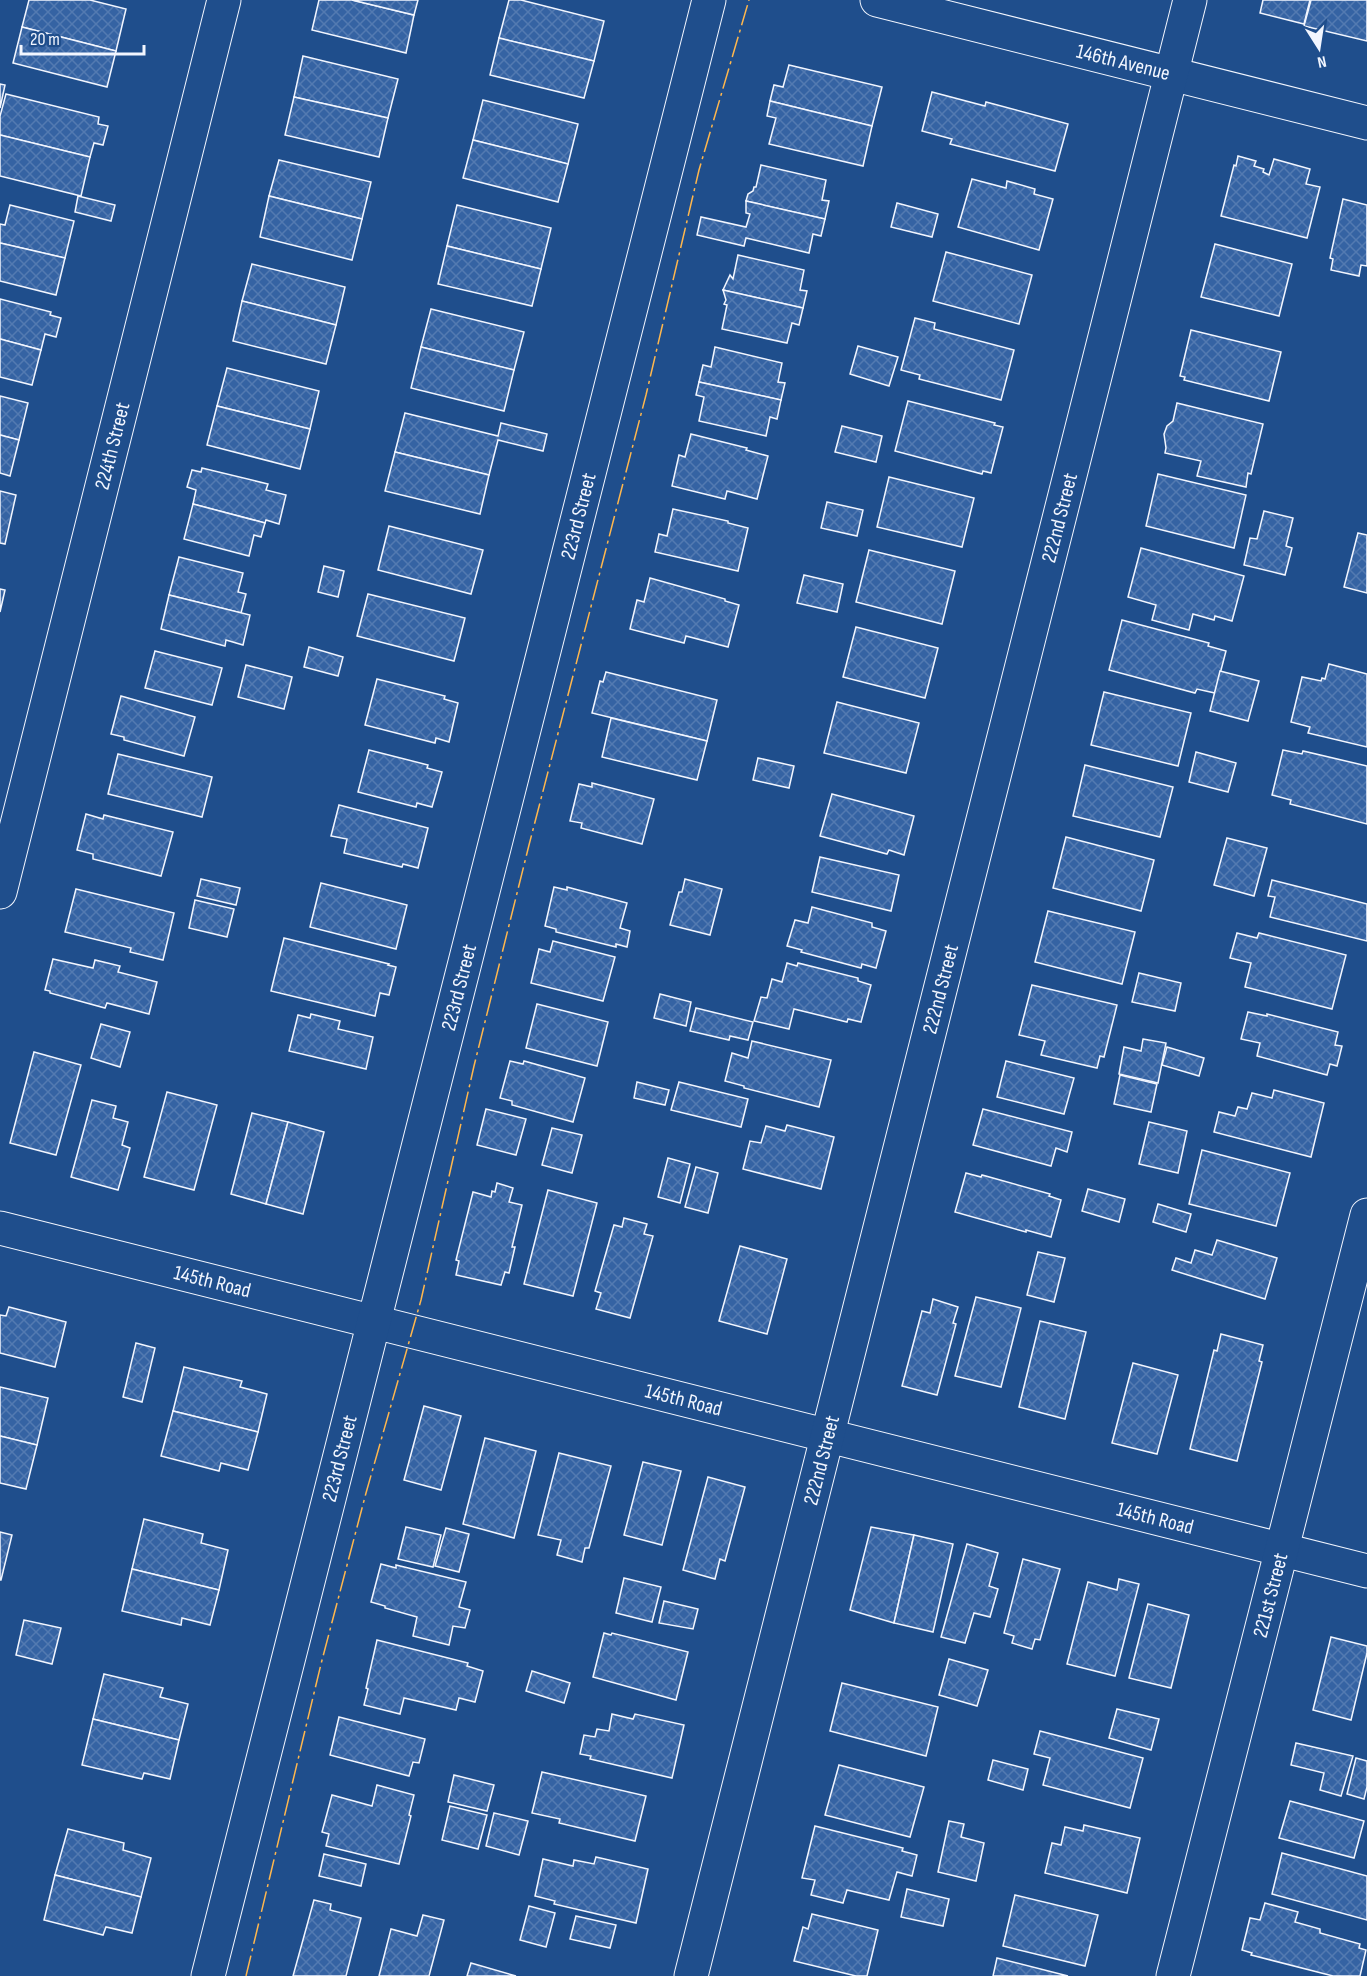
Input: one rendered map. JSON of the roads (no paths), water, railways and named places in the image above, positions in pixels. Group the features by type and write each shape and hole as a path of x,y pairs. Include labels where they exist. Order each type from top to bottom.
{"street":[{"name":"224th Street","path":"0,892 224,0"},
{"name":"223rd Street","path":"208,1976 709,0"},
{"name":"146th Avenue","path":"877,0 1367,123"},
{"name":"222nd Street","path":"691,1976 1191,0"},
{"name":"221st Street","path":"1173,1976 1367,1215"},
{"name":"145th Road","path":"0,1228 1367,1571"}]}
